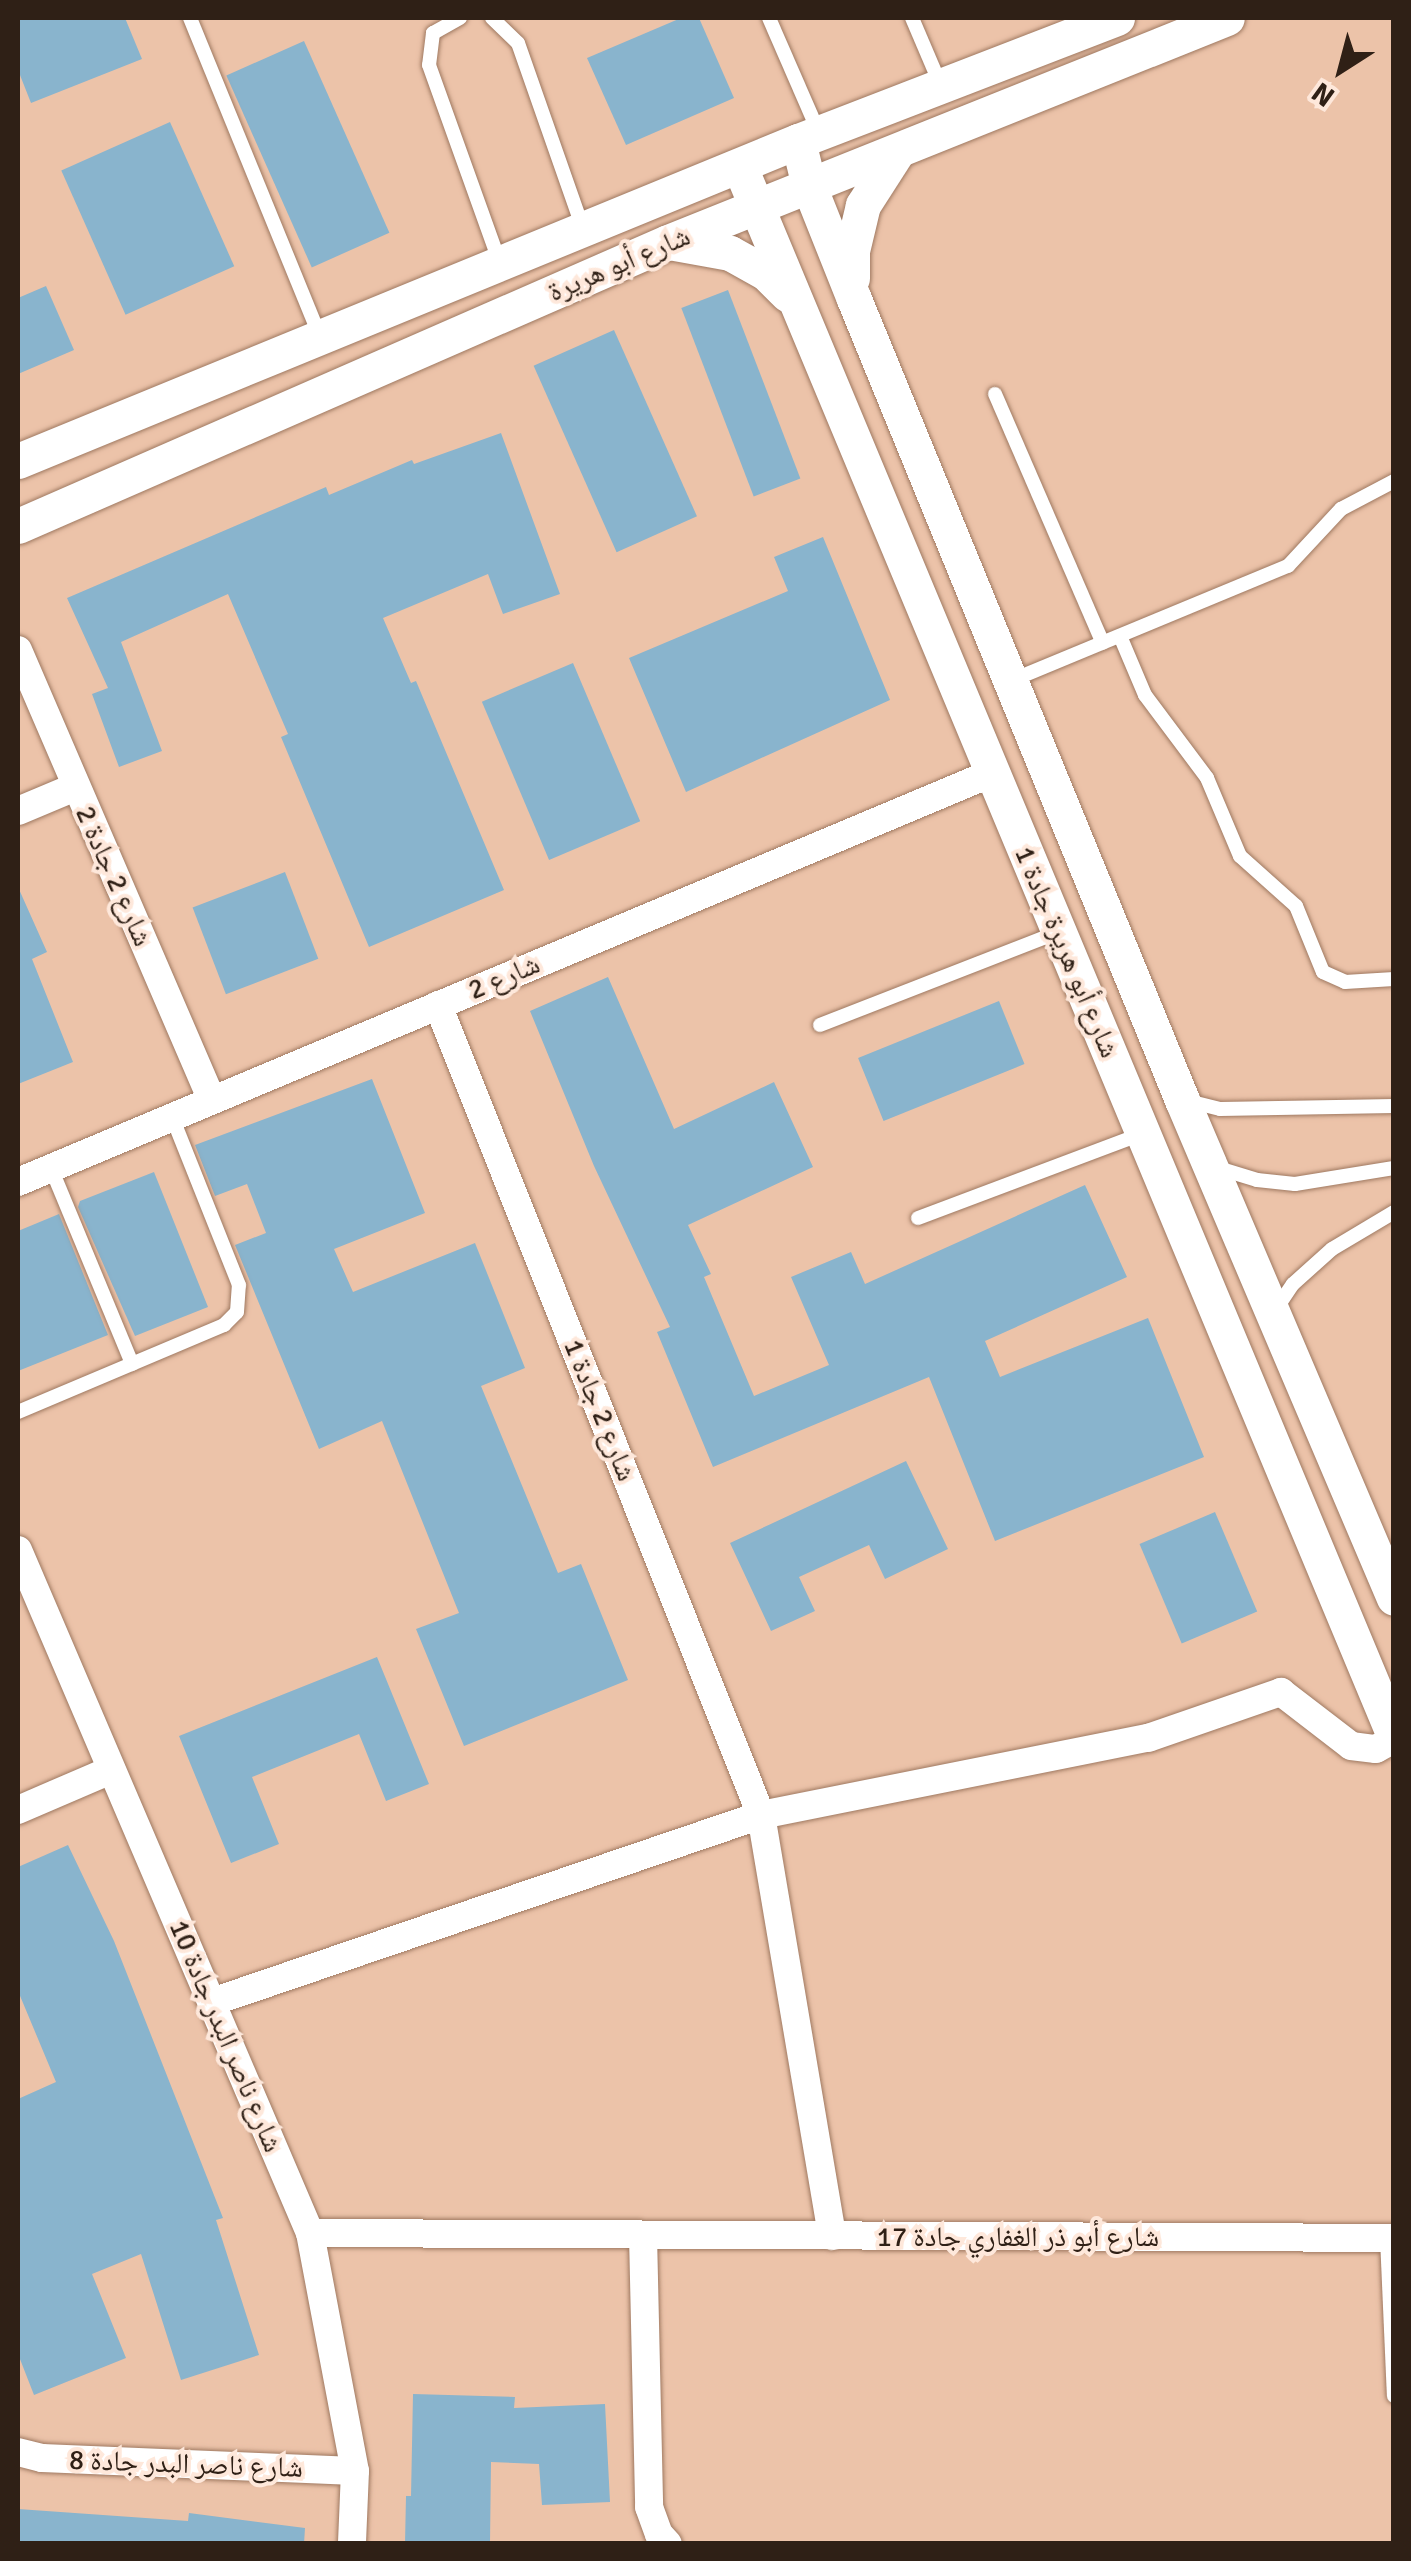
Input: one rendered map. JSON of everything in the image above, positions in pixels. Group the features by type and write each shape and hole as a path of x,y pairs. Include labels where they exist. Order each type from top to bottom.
{"street":[{"name":"شارع أبو هريرة","path":"18,461 808,137 1116,18"},
{"name":"شارع أبو هريرة","path":"18,526 668,242 1227,18"},
{"name":"شارع أبو هريرة جادة 1","path":"808,137 809,186 854,299 1182,1100 1391,1588"},
{"path":"854,299 852,251 856,227 872,185 898,149"},
{"name":"شارع أبو هريرة جادة 1","path":"740,167 1394,1738"},
{"path":"668,242 730,252 766,274 796,304"},
{"name":"شارع 2 جادة 2","path":"18,650 212,1100"},
{"name":"شارع 2","path":"18,1182 992,773"},
{"path":"18,811 75,786"},
{"name":"شارع 2 جادة 1","path":"438,1005 761,1815 832,2236"},
{"name":"شارع ناصر البدر جادة 10","path":"18,1550 310,2233 355,2471 352,2544"},
{"path":"212,2002 761,1815 1148,1738 1282,1692 1351,1746 1376,1749 1394,1738"},
{"path":"18,1810 112,1770"},
{"name":"شارع أبو ذر الغفاري جادة 17","path":"310,2233 1390,2238"},
{"path":"642,2235 649,2508 658,2534 668,2544"},
{"name":"شارع ناصر البدر جادة 8","path":"18,2452 42,2458 355,2471"}],"lane":[{"path":"190,18 320,336"},
{"path":"460,18 434,33 428,65 500,263"},
{"path":"492,18 518,43 584,230"},
{"path":"769,18 808,137"},
{"path":"912,18 941,86"},
{"path":"995,394 1104,643"},
{"path":"1010,681 1288,566 1342,509 1394,481"},
{"path":"1120,636 1146,695 1207,778 1240,856 1296,906 1323,972 1345,982 1394,979"},
{"path":"820,1024 1059,931"},
{"path":"1182,1100 1220,1109 1394,1106"},
{"path":"18,1412 224,1325 240,1303 238,1286 172,1117"},
{"path":"918,1218 1142,1134"},
{"path":"1210,1166 1257,1180 1295,1184 1394,1168"},
{"path":"51,1168 132,1364"},
{"path":"1273,1314 1294,1284 1332,1248 1394,1212"},
{"path":"1390,2238 1394,2396"}],"building":[{"path":"18,18 125,18 142,59 31,103 18,70"},
{"path":"681,18 699,18 734,98 626,145 587,58"},
{"path":"304,41 389,233 312,267 226,76"},
{"path":"170,122 234,266 126,315 61,170"},
{"path":"46,286 74,350 18,374 18,298"},
{"path":"728,290 800,479 754,497 681,308"},
{"path":"614,330 697,516 617,552 534,366"},
{"path":"501,433 560,594 503,614 488,574 383,618 411,683 416,681 504,890 369,947 281,737 288,734 228,594 121,642 162,751 119,767 92,694 108,688 67,598 326,487 329,495 412,460 414,464"},
{"path":"823,537 890,700 686,792 629,658 788,591 774,557"},
{"path":"573,663 640,821 549,860 482,702"},
{"path":"285,872 318,959 226,994 193,907"},
{"path":"18,887 47,952 32,959 73,1062 18,1084"},
{"path":"608,977 674,1129 774,1082 813,1167 688,1225 711,1274 704,1277 754,1396 829,1365 791,1277 851,1252 865,1284 1085,1185 1127,1277 985,1341 1000,1377 1148,1318 1204,1457 995,1541 929,1377 713,1467 657,1332 670,1327 594,1166 530,1011"},
{"path":"999,1001 1024,1064 884,1121 858,1058"},
{"path":"372,1079 425,1213 334,1249 353,1292 475,1243 525,1368 481,1386 558,1573 581,1564 628,1680 464,1746 416,1629 459,1613 382,1421 319,1449 235,1245 266,1233 247,1184 215,1196 195,1145"},
{"path":"154,1172 208,1307 135,1336 78,1207 80,1201"},
{"path":"59,1214 108,1335 18,1371 18,1231"},
{"path":"906,1461 948,1549 885,1579 869,1545 799,1577 815,1611 771,1631 730,1543"},
{"path":"1215,1512 1257,1611 1182,1643 1140,1544"},
{"path":"377,1657 429,1784 386,1801 359,1734 252,1777 279,1844 231,1863 179,1736"},
{"path":"68,1845 114,1941 223,2218 216,2220 259,2355 181,2380 141,2254 92,2274 126,2358 34,2395 18,2354 18,2099 56,2082 18,1991 18,1867"},
{"path":"413,2394 515,2397 514,2408 605,2404 610,2502 542,2505 539,2464 491,2462 490,2544 405,2544 406,2496 411,2496"},
{"path":"18,2509 188,2521 189,2513 305,2528 304,2544 18,2544"}]}
